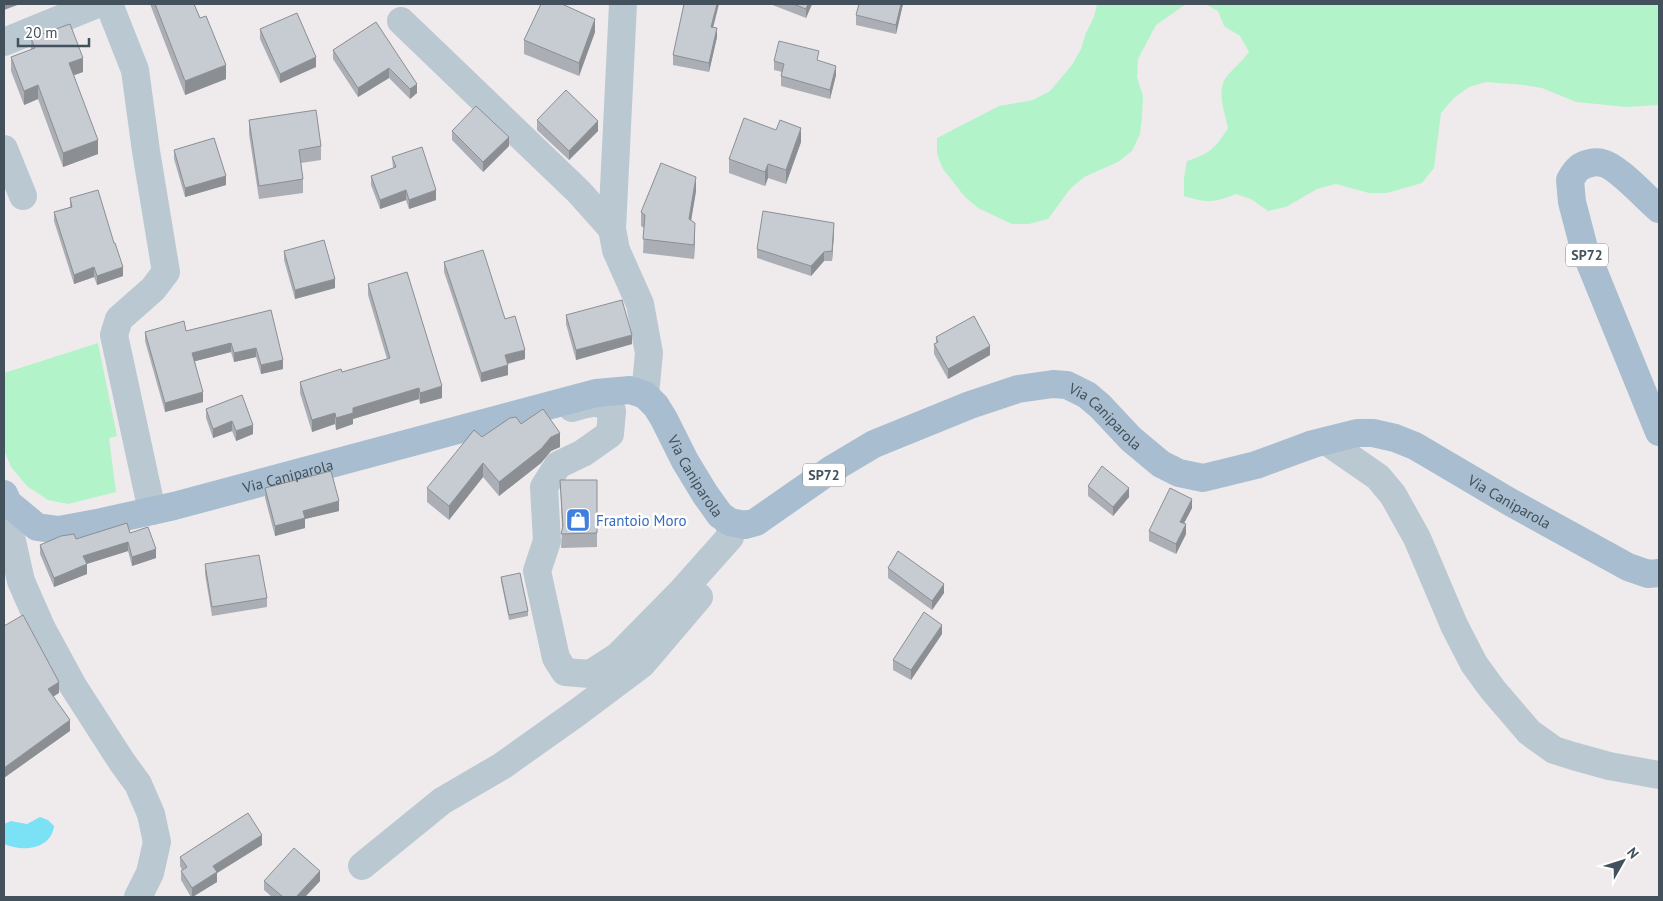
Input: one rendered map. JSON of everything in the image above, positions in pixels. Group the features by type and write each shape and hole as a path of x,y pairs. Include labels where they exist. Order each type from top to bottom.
{"main road":[{"name":"SP72","path":"1659,209 1627,178 1602,162 1591,163 1579,168 1570,180 1572,202 1584,248 1659,432"},
{"name":"Via Caniparola","path":"6,498 27,520 37,527 59,530 152,511 596,393 630,390 645,395 656,406 685,461 720,515 738,523 756,522 832,469 874,444 970,405 1018,389 1053,384 1067,385 1087,395 1130,438 1161,464 1179,473 1203,478 1256,465 1326,441 1356,433 1372,433 1395,438 1415,446 1510,502 1628,567 1648,574 1659,573"}],"street":[{"path":"4,42 97,4"},
{"path":"109,4 135,70 166,272 153,289 118,319 114,335 152,511"},
{"path":"623,4 612,229 616,250 640,304 649,353 645,395"},
{"path":"400,21 579,192 612,229"},
{"path":"4,149 23,196"},
{"path":"534,410 549,415 592,403 606,405 612,411 610,434 583,453 558,465 544,487 548,541 537,571 556,658 565,672 590,674 618,656 682,591 730,538 738,523"},
{"path":"1326,441 1378,477 1393,496 1417,538 1454,625 1474,664 1528,732 1554,750 1609,766 1659,775"},
{"name":"Via Caniparola","path":"6,498 10,532 12,583 42,629 73,686 138,784 151,814 157,842 150,873 138,897"},
{"path":"362,866 442,801 502,766 642,664 735,552 738,523"}],"green space":[{"path":"1097,4 1186,4 1156,25 1138,59 1137,77 1143,96 1142,117 1140,134 1132,151 1118,162 1084,177 1070,189 1048,219 1029,224 1012,224 978,208 965,197 943,169 937,154 937,138 999,106 1033,100 1050,91 1072,65 1081,49 1094,17"},
{"path":"1205,4 1659,4 1659,105 1627,107 1576,102 1542,88 1486,82 1469,87 1454,98 1441,113 1434,168 1422,183 1387,193 1369,193 1336,184 1317,189 1286,207 1268,211 1251,199 1236,194 1210,201 1198,200 1184,196 1184,178 1187,161 1201,156 1211,149 1220,141 1228,128 1222,101 1222,87 1224,80 1249,52 1240,36 1224,26 1218,11"},
{"path":"98,343 117,436 109,438 116,492 68,504 48,500 27,486 11,467 4,450 4,373"}],"water":[{"path":"40,817 48,820 54,826 52,834 42,844 35,847 19,848 4,844 4,824 11,821 27,824"}],"building":[{"path":"155,4 194,4 200,18 206,16 226,65 185,81"},
{"path":"541,4 562,4 595,19 579,63 524,40"},
{"path":"684,4 717,4 711,27 717,28 709,63 673,55"},
{"path":"793,4 808,4 806,9"},
{"path":"859,4 901,4 896,25 856,15"},
{"path":"297,13 316,57 280,74 260,29"},
{"path":"376,22 417,84 410,89 389,68 358,88 333,50"},
{"path":"70,24 83,58 69,63 98,140 63,153 38,85 24,91 11,57 35,48 31,38"},
{"path":"779,41 819,51 817,60 836,66 830,90 781,76 784,64 774,61"},
{"path":"566,90 598,121 569,151 537,120"},
{"path":"476,106 509,137 483,162 452,131"},
{"path":"316,110 321,146 299,150 303,179 259,186 249,120"},
{"path":"744,118 776,130 780,120 801,128 786,170 768,164 765,172 729,159"},
{"path":"214,138 226,176 185,188 174,150"},
{"path":"422,147 436,190 409,200 406,190 380,200 371,176 396,167 392,157"},
{"path":"661,163 696,177 689,219 695,223 694,245 643,239 645,215 641,212"},
{"path":"98,190 123,267 97,276 94,267 74,275 54,212 72,207 70,198"},
{"path":"763,211 834,223 832,251 824,252 811,266 757,249"},
{"path":"324,240 335,279 295,290 284,251"},
{"path":"483,250 505,319 515,316 525,350 505,355 508,365 481,373 444,262"},
{"path":"407,272 442,386 420,393 419,388 353,408 353,413 336,418 335,413 312,420 300,382 341,369 342,372 390,358 368,284"},
{"path":"622,300 632,335 576,350 566,315"},
{"path":"271,310 283,360 261,365 256,348 234,353 231,343 192,353 203,392 165,403 145,332 184,321 186,331"},
{"path":"974,316 990,346 948,369 934,344 938,342 936,337"},
{"path":"242,395 253,425 236,431 232,421 213,429 206,409"},
{"path":"543,409 560,433 551,437 541,449 499,482 483,463 449,506 427,488 474,430 482,437 510,418 516,417 521,424"},
{"path":"1102,466 1129,488 1113,507 1088,486"},
{"path":"331,471 339,501 303,511 305,518 275,526 265,488"},
{"name":"Frantoio Moro","path":"560,480 597,480 597,533 561,534 563,526"},
{"path":"1170,488 1192,499 1180,522 1186,524 1176,544 1149,531"},
{"path":"127,523 130,533 148,527 156,549 132,557 128,542 83,556 87,564 54,578 40,545 61,536 74,534 76,539"},
{"path":"898,551 944,584 932,601 888,568"},
{"path":"259,555 267,598 212,607 205,564"},
{"path":"520,573 528,611 509,615 501,577"},
{"path":"924,612 942,625 911,670 893,660"},
{"path":"23,615 59,682 48,689 70,720 4,768 4,626"},
{"path":"248,813 262,835 213,866 217,872 192,888 181,871 187,867 180,857"},
{"path":"294,848 320,871 296,897 283,897 264,881"}],"place":[{"name":"Frantoio Moro","path":"578,520"}]}
